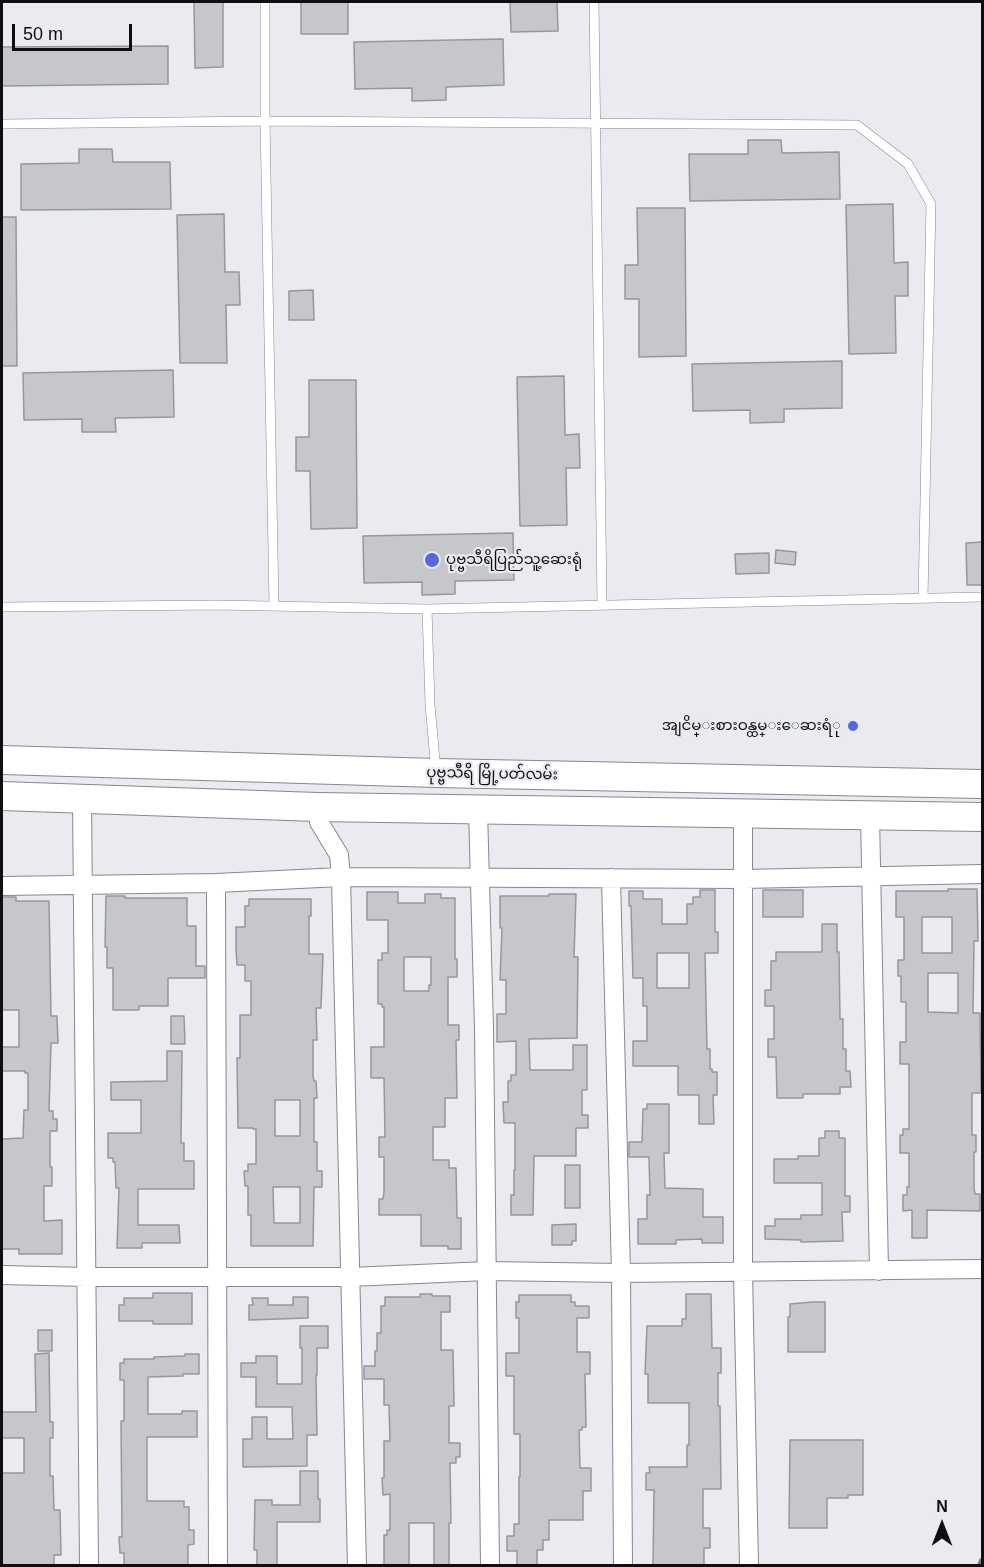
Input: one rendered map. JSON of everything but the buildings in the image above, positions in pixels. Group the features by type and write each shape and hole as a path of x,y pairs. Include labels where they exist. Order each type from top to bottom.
{"main road":[{"name":"ပုဗ္ဗသီရိ မြို့ပတ်လမ်း","path":"2,760 436,773 982,784"},
{"path":"2,796 317,807 982,817"}],"street":[{"path":"82,799 89,1566"},
{"path":"317,807 319,822 339,855 341,877 357,1566"},
{"path":"478,810 484,1028 490,1566"},
{"path":"743,813 743,1272 749,1566"},
{"path":"870,815 879,1270"},
{"path":"2,886 216,883 341,877 743,879 982,874"},
{"path":"611,878 621,1273 623,1566"},
{"path":"216,883 218,1566"},
{"path":"2,1275 351,1277 487,1271 621,1273 982,1269"}],"lane":[{"path":"265,2 274,606"},
{"path":"594,2 602,604"},
{"path":"2,124 265,121 857,125 908,164 931,204 923,598"},
{"path":"2,607 217,605 427,609 982,597"},
{"path":"427,609 430,705 436,773"}],"railway":[{"path":"979,1566 982,1559"}],"place":[{"name":"ပုဗ္ဗသီရိပြည်သူ့ဆေးရုံ","path":"432,560"},
{"name":"အျငိမ္းစားဝန္ထမ္းေဆးရံု","path":"853,726"}]}
